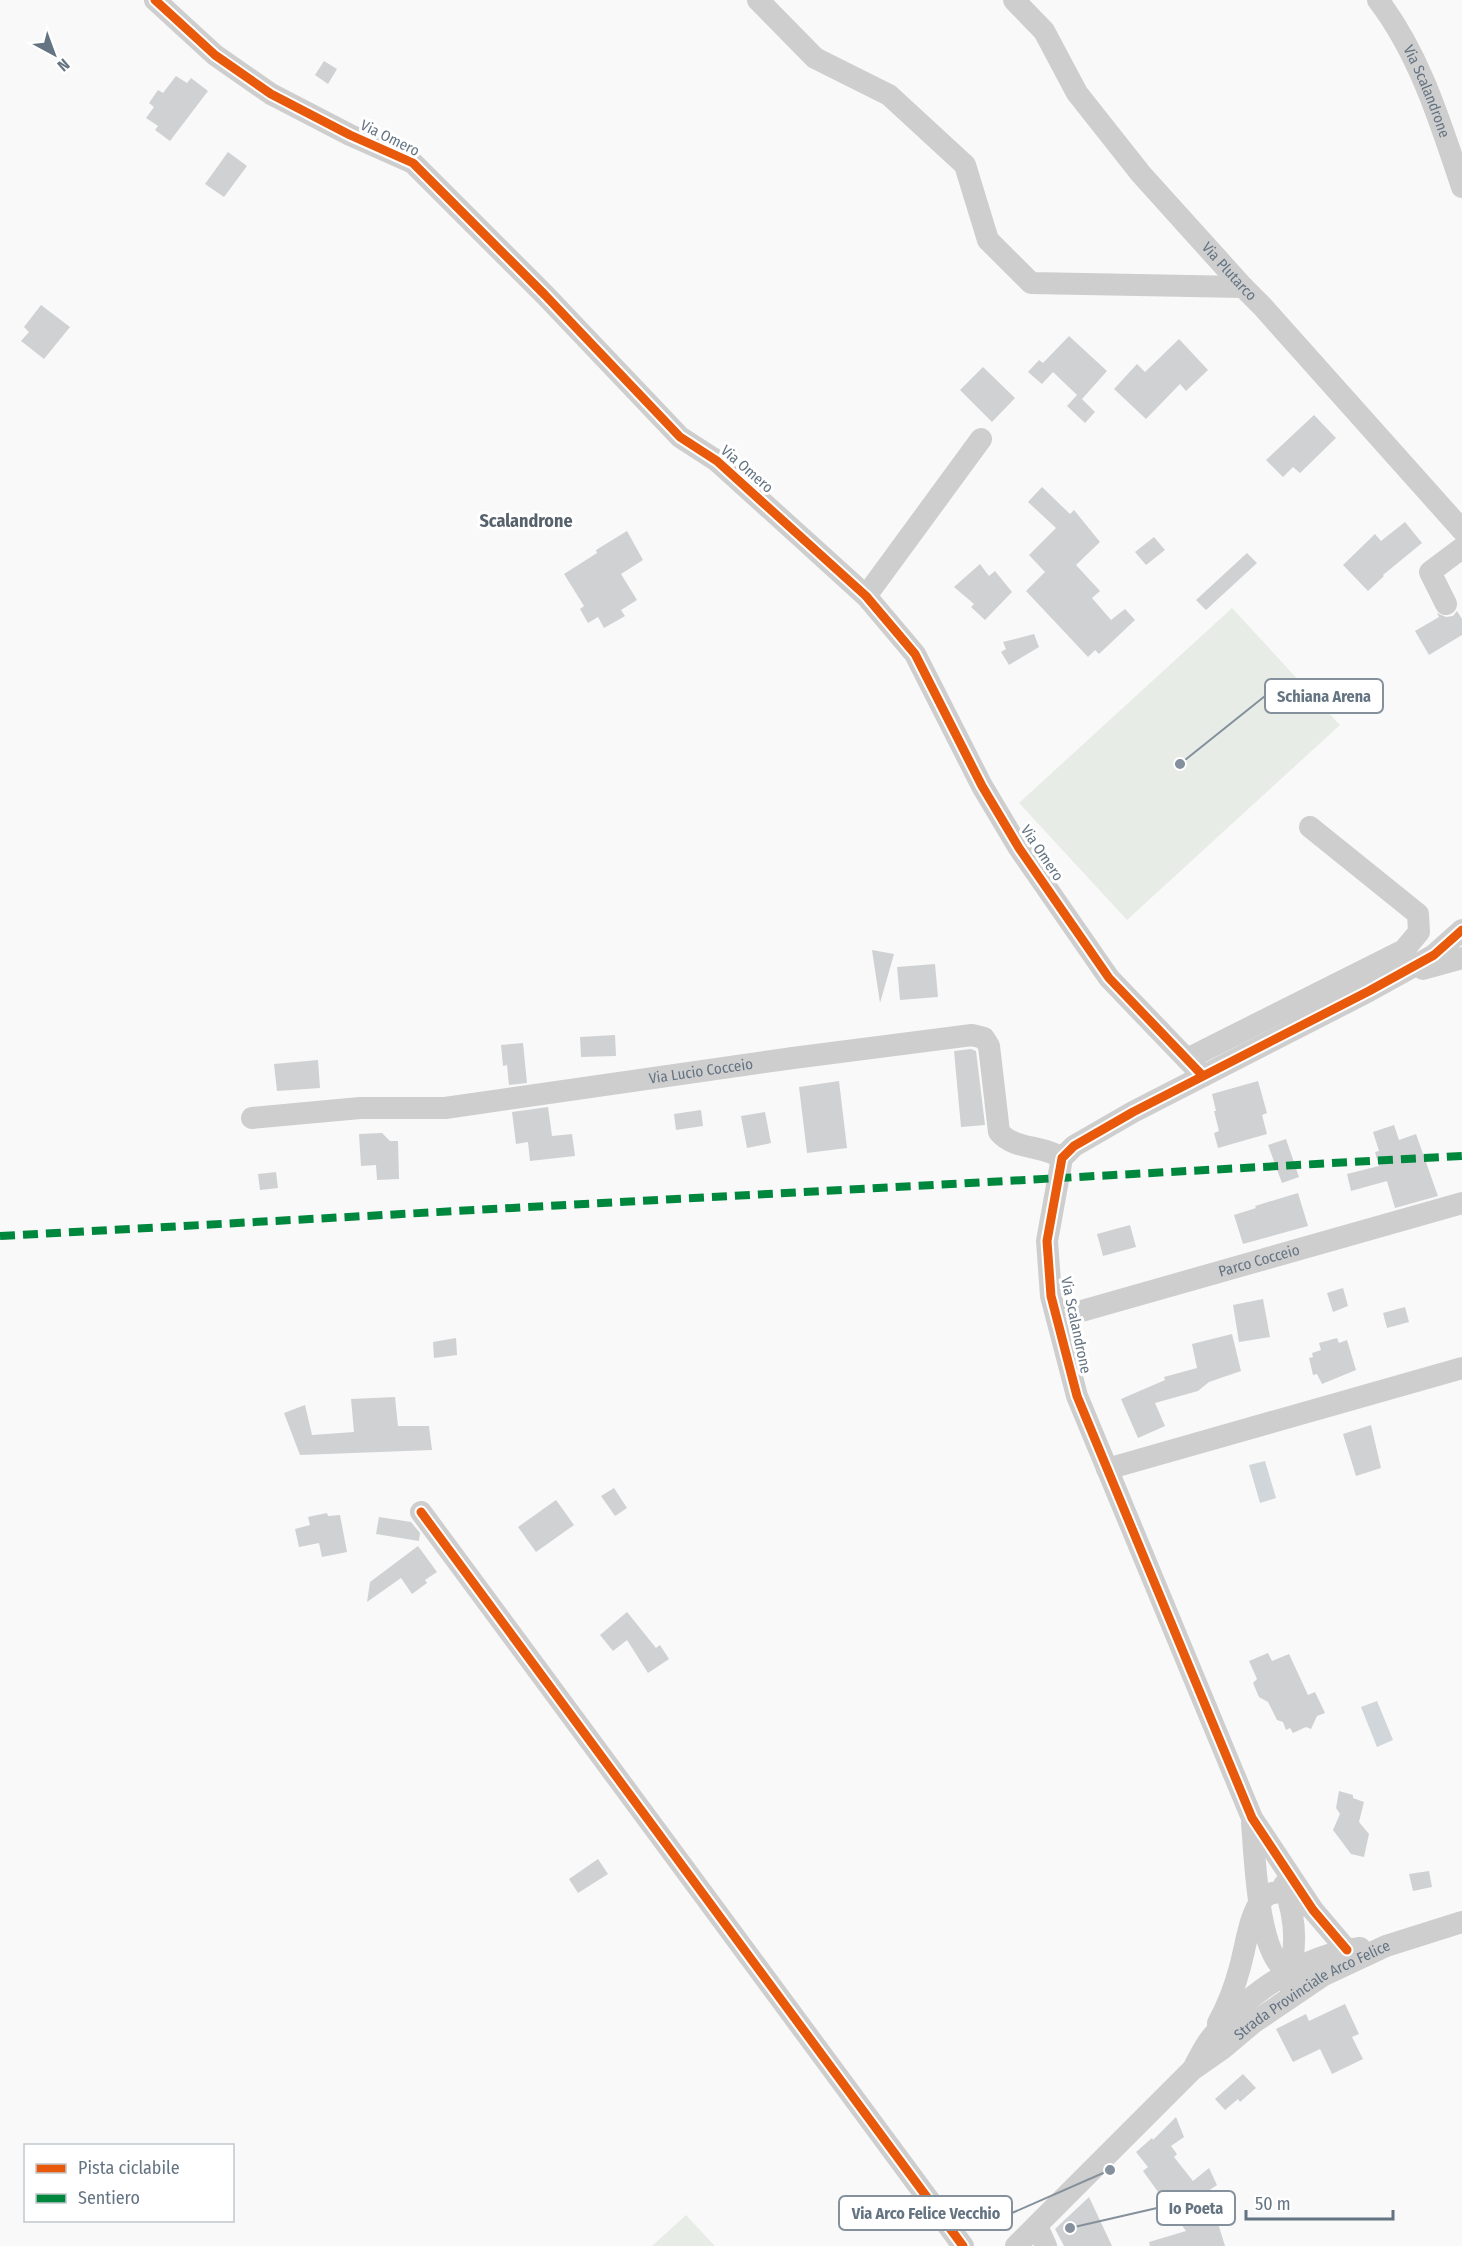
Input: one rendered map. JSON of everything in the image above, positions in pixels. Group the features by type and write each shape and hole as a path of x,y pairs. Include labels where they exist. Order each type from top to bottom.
{"street":[{"name":"Via Omero","path":"155,0 216,55 271,94 350,135 413,163 545,295 680,437 717,461 866,596 915,654 982,786 1019,848 1109,978 1203,1076"},
{"path":"758,0 815,58 890,95 965,165 988,240 1031,282 1243,287"},
{"name":"Via Plutarco","path":"1014,0 1044,31 1077,93 1140,174 1262,306 1462,530"},
{"name":"Via Scalandrone","path":"1378,0 1395,22 1429,90 1462,187"},
{"path":"866,596 981,439"},
{"path":"1446,604 1430,573 1462,548"},
{"path":"1187,1059 1404,950 1419,932 1418,914 1310,827"},
{"path":"1062,1158 1074,1146 1133,1112 1434,955 1462,930"},
{"path":"1393,977 1462,958"},
{"name":"Via Lucio Cocceio","path":"252,1118 360,1108 445,1108 972,1035 984,1038 989,1046 999,1132 1003,1138 1013,1143 1054,1153 1062,1158"},
{"name":"Via Scalandrone","path":"1062,1158 1047,1240 1051,1296 1077,1396 1252,1818"},
{"name":"Parco Cocceio","path":"1057,1318 1462,1203"},
{"path":"1107,1469 1462,1368"},
{"path":"421,1512 963,2246"},
{"path":"1252,1818 1313,1910 1347,1950"},
{"path":"1252,1818 1259,1902 1270,1952 1277,1962 1289,1972 1324,1975"},
{"path":"1253,2023 1281,1988 1289,1972 1295,1946 1288,1894 1274,1854"},
{"path":"1210,2038 1228,2004 1240,1967 1249,1924 1259,1902 1272,1892 1288,1894 1313,1910"},
{"path":"1386,1946 1462,1922"},
{"name":"Strada Provinciale Arco Felice","path":"1192,2070 1210,2038 1241,2007 1289,1972 1312,1961 1347,1950 1386,1946"},
{"name":"Strada Provinciale Arco Felice","path":"1192,2070 1253,2023 1324,1975 1386,1946"},
{"path":"1016,2246 1041,2236 1192,2070"}],"shaded area":[{"path":"1232,608 1340,725 1127,920 1019,803"},
{"path":"1265,1461 1276,1498 1260,1503 1249,1465"},
{"path":"1377,1701 1393,1740 1377,1747 1361,1707"},
{"path":"686,2215 715,2246 652,2246"}],"building":[{"path":"324,61 337,69 328,84 315,75"},
{"path":"176,76 187,83 191,78 208,91 170,141 155,130 158,126 146,118 154,107 149,103 158,90 163,93"},
{"path":"228,152 247,166 224,197 205,184"},
{"path":"41,305 70,327 44,359 21,341 29,332 24,327"},
{"path":"1069,336 1107,371 1082,399 1095,412 1085,423 1067,406 1077,395 1053,372 1042,384 1028,372 1039,360 1043,363"},
{"path":"1179,339 1208,370 1186,391 1180,384 1146,419 1114,389 1137,364 1145,372"},
{"path":"983,367 1015,398 992,422 960,390"},
{"path":"1314,415 1336,438 1300,473 1293,467 1283,477 1266,460"},
{"path":"1042,487 1070,514 1074,510 1100,542 1076,565 1100,591 1092,598 1111,620 1125,609 1135,620 1099,654 1095,650 1088,657 1026,591 1045,572 1029,555 1056,528 1028,502"},
{"path":"1405,522 1422,543 1383,575 1368,591 1343,565 1375,534 1381,541"},
{"path":"627,531 643,560 621,574 637,600 621,610 625,616 604,628 598,617 588,623 580,609 584,606 564,574"},
{"path":"1154,537 1165,550 1146,565 1135,552"},
{"path":"1247,553 1257,563 1206,610 1196,600"},
{"path":"980,564 989,576 995,571 1012,592 985,620 971,607 974,604 954,587"},
{"path":"1457,611 1462,619 1462,635 1429,655 1415,631 1439,617 1437,613 1446,617 1453,616"},
{"path":"1034,634 1039,647 1009,665 1001,652 1006,649 1003,642"},
{"path":"872,950 894,954 880,1003"},
{"path":"935,964 938,997 900,1000 897,967"},
{"path":"615,1035 616,1056 581,1057 580,1037"},
{"path":"523,1043 527,1083 509,1085 507,1065 503,1066 501,1045"},
{"path":"971,1049 976,1051 985,1125 961,1127 954,1051"},
{"path":"318,1060 320,1088 277,1091 274,1064"},
{"path":"839,1081 847,1148 807,1153 799,1087"},
{"path":"1258,1081 1267,1113 1262,1115 1267,1134 1218,1148 1214,1133 1219,1131 1212,1094"},
{"path":"548,1107 552,1136 572,1134 575,1156 530,1161 528,1142 516,1144 512,1112"},
{"path":"701,1110 703,1126 676,1130 674,1114"},
{"path":"765,1112 771,1143 747,1148 741,1116"},
{"path":"1394,1125 1399,1140 1416,1134 1438,1196 1395,1208 1387,1181 1351,1191 1347,1174 1379,1166 1375,1152 1379,1151 1373,1132"},
{"path":"382,1133 390,1141 398,1141 399,1179 377,1180 376,1165 361,1166 359,1134"},
{"path":"1286,1139 1299,1177 1282,1183 1268,1145"},
{"path":"276,1172 278,1188 260,1190 258,1174"},
{"path":"1298,1193 1308,1226 1243,1244 1234,1215"},
{"path":"1130,1225 1136,1247 1103,1256 1097,1234"},
{"path":"1343,1288 1348,1306 1333,1312 1327,1293"},
{"path":"1263,1299 1270,1337 1239,1342 1233,1305"},
{"path":"1405,1307 1409,1322 1387,1328 1383,1313"},
{"path":"1232,1334 1241,1371 1209,1382 1198,1391 1155,1403 1165,1426 1138,1438 1121,1399 1165,1380 1164,1377 1197,1368 1192,1344"},
{"path":"456,1338 457,1355 434,1358 433,1342"},
{"path":"1337,1338 1339,1343 1347,1340 1356,1370 1322,1384 1317,1374 1313,1375 1309,1358 1313,1357 1312,1353 1321,1350 1319,1343"},
{"path":"395,1397 398,1426 429,1426 432,1450 300,1455 284,1413 305,1405 312,1435 354,1432 351,1399"},
{"path":"1371,1425 1381,1468 1356,1476 1343,1434"},
{"path":"614,1488 627,1508 615,1516 601,1496"},
{"path":"556,1500 574,1525 536,1552 518,1527"},
{"path":"327,1513 328,1516 340,1515 347,1552 322,1557 319,1543 299,1547 295,1529 310,1525 308,1517"},
{"path":"379,1517 411,1522 420,1533 419,1541 376,1534"},
{"path":"418,1546 437,1572 425,1580 427,1583 412,1594 401,1578 367,1602 370,1582"},
{"path":"627,1612 656,1648 660,1645 669,1659 648,1673 627,1640 613,1651 600,1635"},
{"path":"1268,1653 1272,1661 1289,1654 1308,1695 1315,1692 1325,1713 1317,1716 1311,1729 1306,1727 1293,1733 1290,1728 1286,1730 1283,1722 1277,1720 1268,1702 1259,1697 1253,1683 1257,1679 1249,1661"},
{"path":"1339,1791 1353,1795 1353,1798 1364,1802 1359,1822 1369,1834 1364,1857 1351,1854 1333,1830 1340,1814 1336,1808"},
{"path":"598,1859 608,1874 578,1893 569,1879"},
{"path":"1429,1871 1432,1887 1413,1891 1409,1874"},
{"path":"1345,2004 1359,2034 1352,2037 1363,2059 1332,2074 1320,2049 1293,2062 1276,2029 1306,2014 1309,2021"},
{"path":"1243,2074 1256,2088 1240,2102 1238,2099 1225,2110 1215,2099"},
{"path":"1176,2117 1184,2137 1171,2146 1177,2154 1174,2157 1193,2181 1209,2168 1217,2185 1208,2191 1225,2246 1150,2246 1149,2242 1186,2231 1143,2171 1148,2167 1136,2152 1152,2138 1153,2140"},
{"path":"1089,2197 1112,2246 1064,2246 1055,2229"}],"marked path":[{"path":"0,1236 1462,1156"}],"cycle path":[{"path":"155,0 215,55 271,94 350,135 413,163 545,295 680,437 717,461 866,596 915,654 982,786 1019,848 1109,978 1203,1076"},
{"path":"1347,1950 1313,1910 1252,1818 1077,1396 1051,1296 1047,1241 1062,1158 1074,1146 1133,1112 1369,991 1434,955 1462,930"},
{"path":"421,1512 963,2246"}],"place":[{"name":"Schiana Arena","path":"1180,764"},
{"name":"Via Arco Felice Vecchio","path":"1110,2170"},
{"name":"Io Poeta","path":"1070,2228"}],"district":[{"name":"Scalandrone","path":"526,521"}]}
